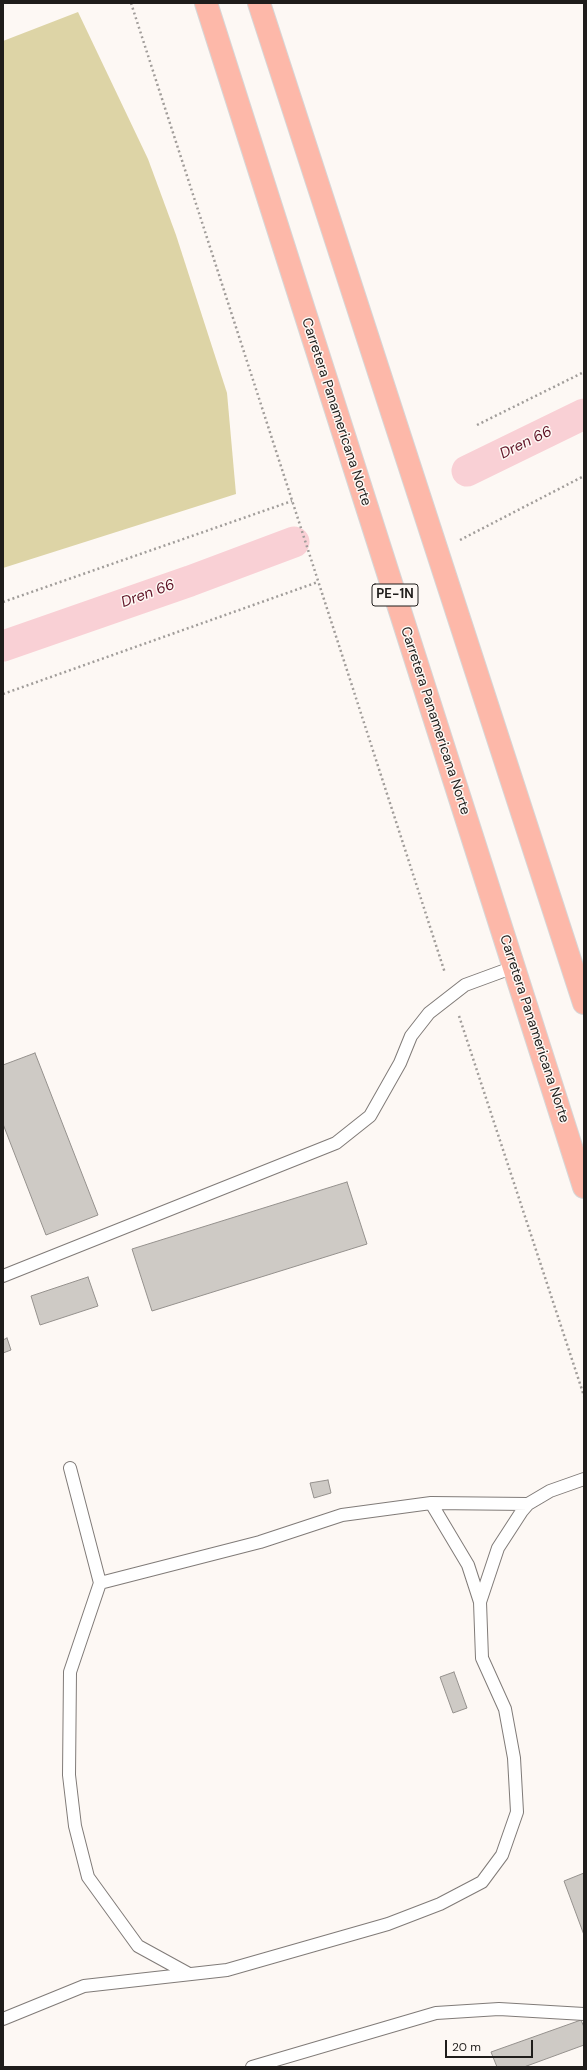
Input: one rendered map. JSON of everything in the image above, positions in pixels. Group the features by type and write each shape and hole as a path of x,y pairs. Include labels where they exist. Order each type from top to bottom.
{"highway":[{"name":"Carretera Panamericana Norte","path":"206,3 584,1187"},
{"path":"259,3 584,1003"}],"lane":[{"path":"3,1276 336,1143 370,1116 400,1063 411,1036 429,1013 452,993 465,985 514,967"},
{"path":"70,1468 100,1584 70,1672 69,1775 75,1826 88,1877 138,1946 189,1974"},
{"path":"480,1602 498,1548 528,1504 550,1491 584,1479"},
{"path":"100,1584 260,1542 342,1515 431,1503 528,1504"},
{"path":"3,2019 84,1986 227,1970 388,1924 440,1904 482,1882 502,1855 517,1812 514,1758 505,1709 482,1658 480,1602 468,1564 431,1503"},
{"path":"252,2067 436,2012 499,2009 584,2014"}],"path":[{"path":"131,3 318,582 584,1396"},
{"path":"477,425 584,372"},
{"path":"437,552 584,476"},
{"path":"3,602 292,500"},
{"path":"3,694 318,582"}],"shaded area":[{"path":"78,12 148,159 176,235 227,393 236,494 3,568 3,41"}],"building":[{"path":"35,1053 98,1215 46,1235 3,1124 3,1065"},
{"path":"347,1182 367,1244 152,1311 132,1249"},
{"path":"88,1277 98,1306 40,1325 31,1296"},
{"path":"7,1338 11,1350 3,1353 3,1340"},
{"path":"328,1480 331,1493 314,1498 310,1483"},
{"path":"454,1672 467,1708 453,1713 440,1677"},
{"path":"584,1873 584,1935 564,1881"},
{"path":"581,2020 584,2027 584,2045 524,2067 497,2067 491,2052"}],"waterway":[{"name":"Dren 66","path":"467,471 584,414"},
{"name":"Dren 66","path":"3,646 190,581 294,542"}]}
